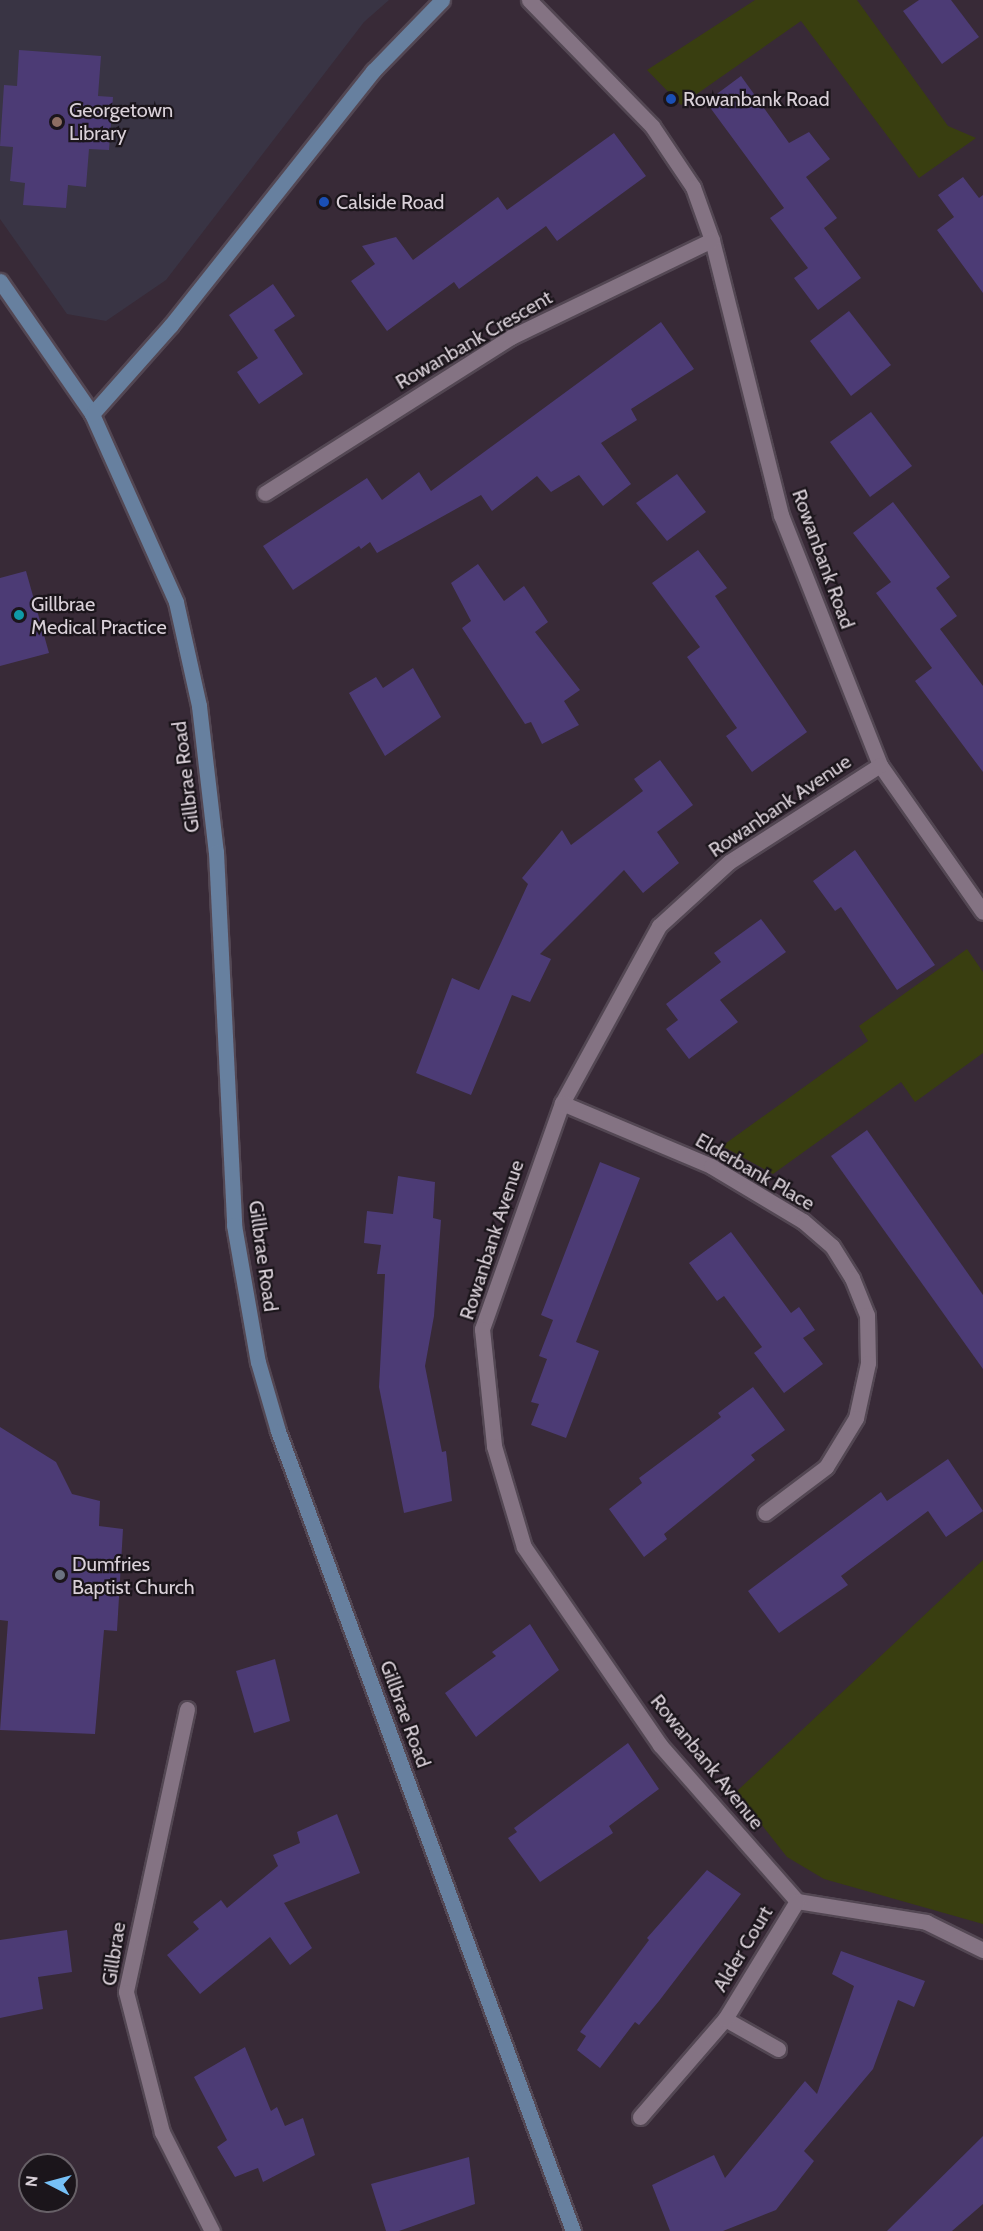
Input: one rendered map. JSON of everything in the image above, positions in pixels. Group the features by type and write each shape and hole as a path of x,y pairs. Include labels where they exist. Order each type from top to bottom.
{"street":[{"path":"92,414 171,325 373,70 442,0"},
{"name":"Rowanbank Road","path":"529,0 652,126 693,187 712,240 780,515 880,765 983,912"},
{"name":"Rowanbank Crescent","path":"265,493 511,338 712,240"},
{"name":"Gillbrae Road","path":"0,281 92,414 176,602 199,706 216,852 234,1225 258,1362 278,1431 573,2231"},
{"name":"Rowanbank Avenue","path":"797,1901 660,1745 524,1547 497,1457 482,1329 562,1103 659,926 729,862 880,765"},
{"name":"Elderbank Place","path":"562,1103 711,1166 803,1221 832,1246 852,1278 867,1315 868,1363 856,1418 826,1467 765,1513"},
{"name":"Gillbrae","path":"187,1709 126,1992 162,2132 212,2231"},
{"path":"797,1901 926,1922 983,1950"},
{"name":"Alder Court","path":"640,2117 725,2019 797,1901"},
{"name":"Alder Court","path":"725,2019 778,2049"}],"shaded area":[{"path":"0,0 389,0 364,22 166,280 106,321 67,314 0,219"}],"green space":[{"path":"755,0 857,0 948,126 976,138 919,178 801,21 681,105 647,70"},
{"path":"967,949 983,972 983,1053 915,1102 901,1082 773,1174 722,1146 868,1041 859,1026"},
{"path":"983,1560 983,1924 824,1879 787,1857 736,1792"}],"building":[{"path":"919,0 951,0 979,37 942,64 903,11"},
{"name":"Georgetown Library","path":"19,50 101,56 98,96 113,97 109,150 89,149 86,187 68,185 66,208 23,205 25,183 10,181 13,147 0,146 4,85 17,86"},
{"path":"741,76 789,143 809,132 830,159 806,177 837,218 824,228 861,278 818,310 794,278 808,268 770,218 784,208 706,102"},
{"path":"614,133 646,176 557,241 546,226 459,289 454,282 387,331 351,281 375,264 362,246 396,237 413,260 498,197 507,210"},
{"path":"963,177 979,198 983,195 983,293 937,230 954,217 938,195"},
{"path":"273,284 295,316 274,330 303,374 259,404 237,372 258,358 229,315"},
{"path":"849,311 891,365 851,396 810,341"},
{"path":"661,322 694,369 631,409 637,420 601,443 631,484 603,506 579,475 551,492 537,476 492,511 481,495 377,553 370,542 361,549 359,546 293,590 263,546 367,478 382,500 419,472 431,491"},
{"path":"871,412 912,466 870,497 830,442"},
{"path":"677,474 706,512 667,541 636,503"},
{"path":"893,502 950,577 936,588 957,616 940,629 983,686 983,772 915,681 932,668 876,593 891,582 853,533"},
{"path":"698,550 727,588 715,596 807,732 752,772 726,736 737,728 687,657 700,647 652,583"},
{"path":"478,564 504,601 524,586 548,622 535,632 580,690 564,701 579,725 542,744 531,722 525,724 462,628 471,621 451,583"},
{"name":"Gillbrae Medical Practice","path":"26,571 49,653 0,666 0,578"},
{"path":"413,668 441,717 385,756 349,693 376,677 383,688"},
{"path":"660,760 693,805 657,832 679,863 643,893 624,870 540,954 551,959 530,1002 512,995 471,1095 416,1073 452,978 479,990 528,884 522,878 562,830 571,845 643,791 634,779"},
{"path":"855,850 935,965 897,990 841,907 835,911 813,881"},
{"path":"761,919 786,952 720,1000 738,1022 689,1059 666,1029 678,1020 666,1004 721,962 714,953"},
{"path":"867,1130 983,1295 983,1369 831,1156"},
{"path":"600,1162 640,1178 576,1342 599,1351 566,1438 531,1425 539,1404 531,1402 547,1359 539,1356 553,1320 541,1315"},
{"path":"398,1176 435,1182 433,1218 441,1220 434,1316 425,1366 442,1452 446,1451 452,1501 404,1513 379,1387 385,1274 377,1274 381,1245 364,1243 367,1211 393,1214"},
{"path":"731,1232 791,1313 799,1307 815,1330 803,1338 823,1364 784,1393 754,1353 762,1347 724,1296 717,1301 689,1263"},
{"path":"753,1387 785,1430 751,1455 755,1460 664,1534 667,1539 644,1557 609,1509 642,1483 639,1478 721,1417 718,1413"},
{"name":"Dumfries Baptist Church","path":"0,1427 56,1462 72,1494 100,1501 99,1526 123,1529 117,1631 104,1630 95,1734 0,1730 8,1621 0,1620"},
{"path":"948,1459 983,1511 946,1537 928,1511 841,1576 848,1585 779,1633 748,1591 881,1492 887,1501"},
{"path":"530,1624 559,1670 476,1737 445,1693 496,1656 492,1652"},
{"path":"275,1659 290,1721 254,1733 236,1671"},
{"path":"628,1743 659,1789 609,1826 613,1833 540,1882 508,1838 517,1832 514,1828"},
{"path":"337,1814 360,1873 284,1903 312,1948 290,1965 270,1937 200,1994 167,1955 199,1929 193,1922 221,1900 227,1908 278,1866 273,1855 300,1843 297,1832"},
{"path":"707,1870 741,1894 659,2001 639,2025 635,2022 600,2068 577,2050 586,2036 580,2032 649,1940 647,1938"},
{"path":"67,1930 72,1972 38,1977 43,2009 0,2018 0,1940"},
{"path":"841,1951 925,1981 914,2007 898,2000 873,2069 804,2151 814,2161 776,2210 723,2231 670,2231 652,2185 714,2155 725,2178 805,2081 817,2094 854,1986 832,1974"},
{"path":"245,2047 271,2111 277,2107 285,2126 303,2118 315,2155 263,2182 258,2168 235,2177 217,2147 227,2140 194,2077"},
{"path":"983,2136 983,2204 952,2231 887,2231"},
{"path":"469,2157 475,2204 399,2231 386,2231 371,2184"}],"place":[{"name":"Rowanbank Road","path":"671,99"},
{"name":"Georgetown Library","path":"57,122"},
{"name":"Calside Road","path":"324,202"},
{"name":"Gillbrae Medical Practice","path":"19,615"},
{"name":"Dumfries Baptist Church","path":"60,1575"}]}
